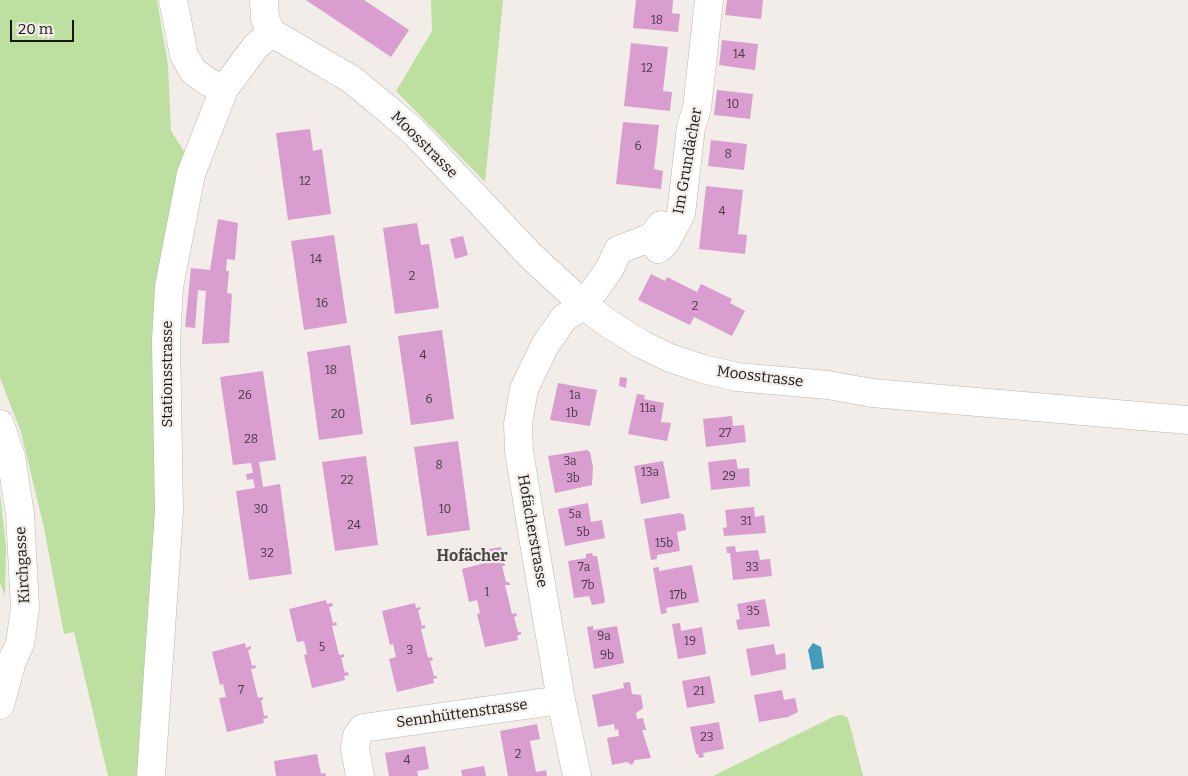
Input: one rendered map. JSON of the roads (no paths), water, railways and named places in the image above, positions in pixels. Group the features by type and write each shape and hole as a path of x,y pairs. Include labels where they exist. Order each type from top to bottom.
{"street":[{"path":"173,0 184,56 193,71 208,82 224,89"},
{"path":"264,0 265,19 272,34"},
{"name":"Im Grundächer","path":"610,268 648,256 665,243 680,214 691,127 697,108 709,0"},
{"name":"Stationsstrasse","path":"151,776 169,511 166,341 169,288 192,174 224,89 256,46 272,34"},
{"name":"Moosstrasse","path":"272,34 350,79 406,125 531,256 584,305 609,324 643,345 703,369 737,377 811,383 882,394 1188,420"},
{"path":"584,305 610,268 618,250 652,237 661,225"},
{"name":"Hofächerstrasse","path":"577,776 561,700 524,487 518,424 524,389 545,345 564,318 584,305"},
{"name":"Kirchgasse","path":"0,424 11,458 20,514 25,608 20,644 12,661 0,705"},
{"name":"Sennhüttenstrasse","path":"359,768 355,748 357,736 363,728 561,700"}],"water":[{"path":"813,643 821,647 824,668 812,670 808,650"}],"district":[{"name":"Hofächer","path":"472,557"}]}
